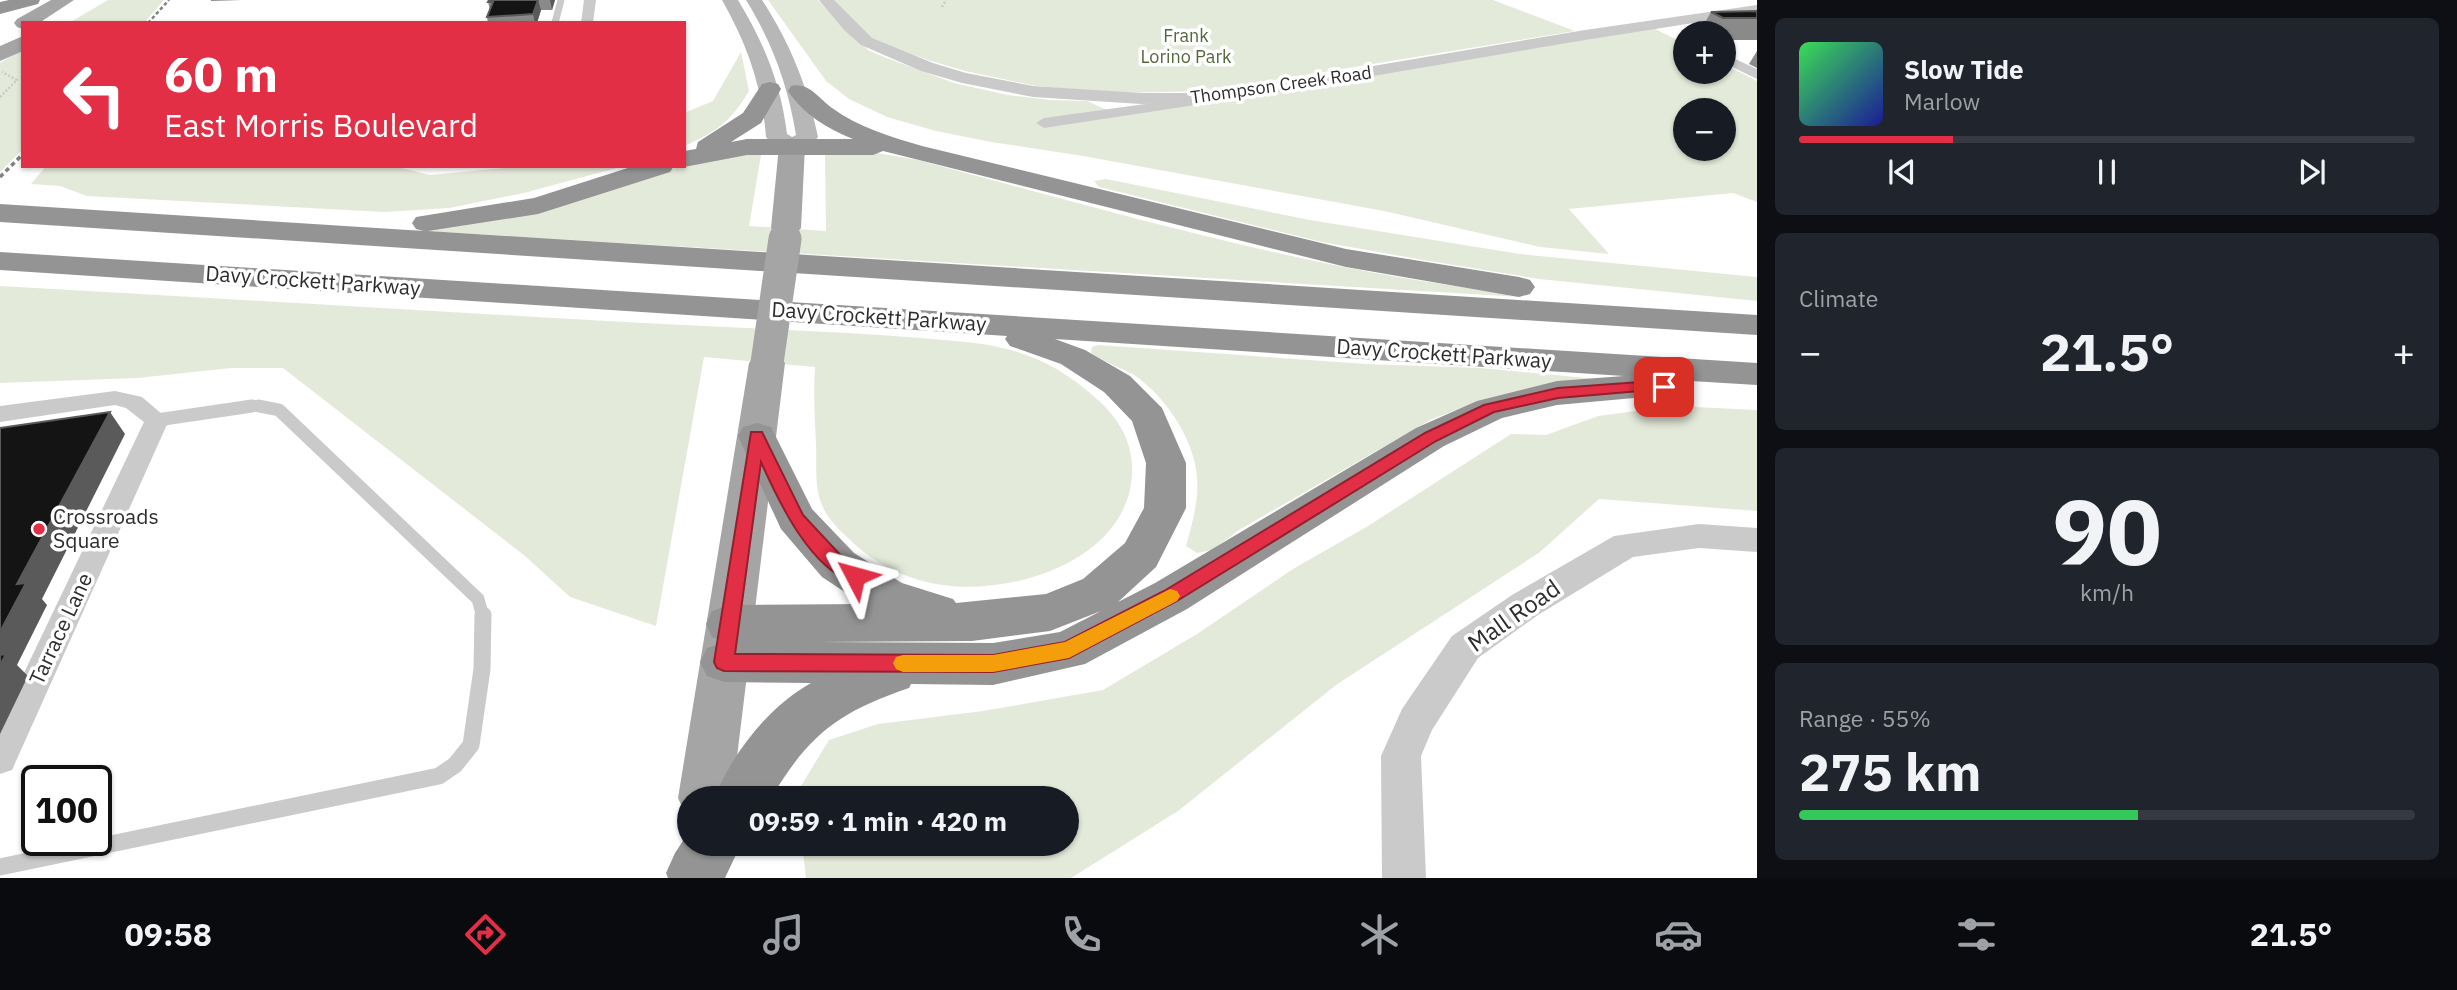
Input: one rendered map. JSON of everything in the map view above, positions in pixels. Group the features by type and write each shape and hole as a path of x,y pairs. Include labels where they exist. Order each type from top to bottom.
{"highway":[{"path":"0,8 31,0"},
{"path":"686,157 735,131 752,118 771,89"},
{"path":"799,91 821,114 846,129 914,152 1346,258 1460,279 1757,322"},
{"path":"686,158 747,147 870,146 914,152"},
{"path":"235,228 390,228 472,218 538,206 655,168"},
{"path":"0,213 1757,322"},
{"name":"Davy Crockett Parkway","path":"5,261 1757,374"},
{"path":"727,643 972,622 1051,612 1099,592 1141,555 1165,508 1166,463 1149,417 1117,384 1073,357 1023,339 949,321"},
{"path":"727,643 926,663 993,664 1069,650 1171,596 1430,437 1490,408 1558,393 1640,386 1757,391"},
{"path":"757,436 796,518 838,565 888,597 972,622"},
{"path":"748,786 772,747 813,706 859,682 926,663"}],"main road":[{"path":"730,0 756,44 771,89 777,137 792,146"},
{"path":"754,0 784,50 799,91 807,136 792,146"},
{"path":"58,21 73,4"},
{"path":"36,21 73,4"},
{"path":"0,55 12,32"},
{"path":"707,786 786,228 792,146"}],"street":[{"path":"587,21 590,0"},
{"name":"Thompson Creek Road","path":"826,0 858,35 880,49 981,83 1074,97 1158,100 1214,98 1757,9"},
{"path":"1736,54 1746,53"},
{"path":"1736,63 1757,75"},
{"path":"1044,123 1214,98"},
{"path":"0,414 115,398 134,402 149,411 157,420"},
{"name":"Tarrace Lane","path":"0,759 157,420"},
{"name":"Mall Road","path":"1404,878 1401,756 1416,721 1465,647 1525,605 1626,545 1699,536 1757,540"}],"lane":[{"path":"556,21 561,0"},
{"path":"0,867 433,779 456,765 471,745 485,645 485,610 478,599 279,410 256,405 157,420"}],"path":[{"path":"942,7 946,0"},
{"path":"0,72 17,80 0,97"}],"green space":[{"path":"108,0 164,0 146,21 72,21"},
{"path":"768,0 818,0 868,50 954,83 1008,95 1087,101 1116,114 1649,26 1673,38 1673,84 1736,84 1736,70 1757,81 1757,202 1733,193 1569,209 1609,254 1540,247 1384,211 936,131 887,117 849,99 826,81"},
{"name":"Frank Lorino Park","path":"826,0 1493,0 1575,31 1208,91 1120,93 1036,86 928,60 857,35"},
{"path":"21,50 21,151 0,172 0,63"},
{"path":"741,52 749,91 722,124 706,136 686,145 686,112 713,101"},
{"path":"866,151 918,160 1216,239 1368,272 1519,294 1521,297 409,230 426,229 676,168 686,168 686,165 725,153 761,155 749,226 826,231 825,153"},
{"path":"44,168 401,168 430,175 504,168 617,168 524,193 449,208 384,212 87,196 60,186 31,184"},
{"path":"1106,179 1310,220 1520,254 1757,277 1757,301 1539,279 1322,242 1099,187 1094,181"},
{"path":"0,286 926,338 1004,348 1053,367 1098,400 1113,416 1124,434 1131,454 1132,476 1125,505 1111,529 1090,549 1065,564 1037,576 978,587 922,581 895,571 871,557 841,532 824,510 817,483 815,367 704,357 656,626 570,597 525,556 283,368 231,368 138,378 0,383"},
{"path":"1098,345 1366,364 1481,368 1607,380 1475,403 1432,419 1239,530 1212,550 1197,553 1186,546 1197,495 1197,478 1191,449 1184,434 1167,407 1146,384 1091,353 1092,347"},
{"path":"1674,406 1757,410 1757,511 1599,499 1540,552 1336,685 1178,811 1071,878 806,878 803,856 1079,856 1079,786 801,786 829,740 878,724 983,711 1103,690 1197,634 1293,569 1368,526 1511,434 1546,435 1598,416"}],"building":[{"path":"538,0 533,14 487,17 493,2 488,2"},
{"path":"1757,11 1757,18 1723,18 1711,12"},
{"path":"110,412 17,584 26,583 0,632 0,428"}],"railway":[{"path":"150,21 169,0"},
{"path":"0,177 21,156"}],"slow traffic":[{"path":"903,663 993,664 1069,650 1170,596"}],"place":[{"name":"Crossroads Square","path":"39,529"}],"route":[{"path":"855,576 838,565 796,518 757,436 724,662 993,664 1069,650 1171,596 1430,437 1490,408 1558,393 1640,386 1664,387"}]}
